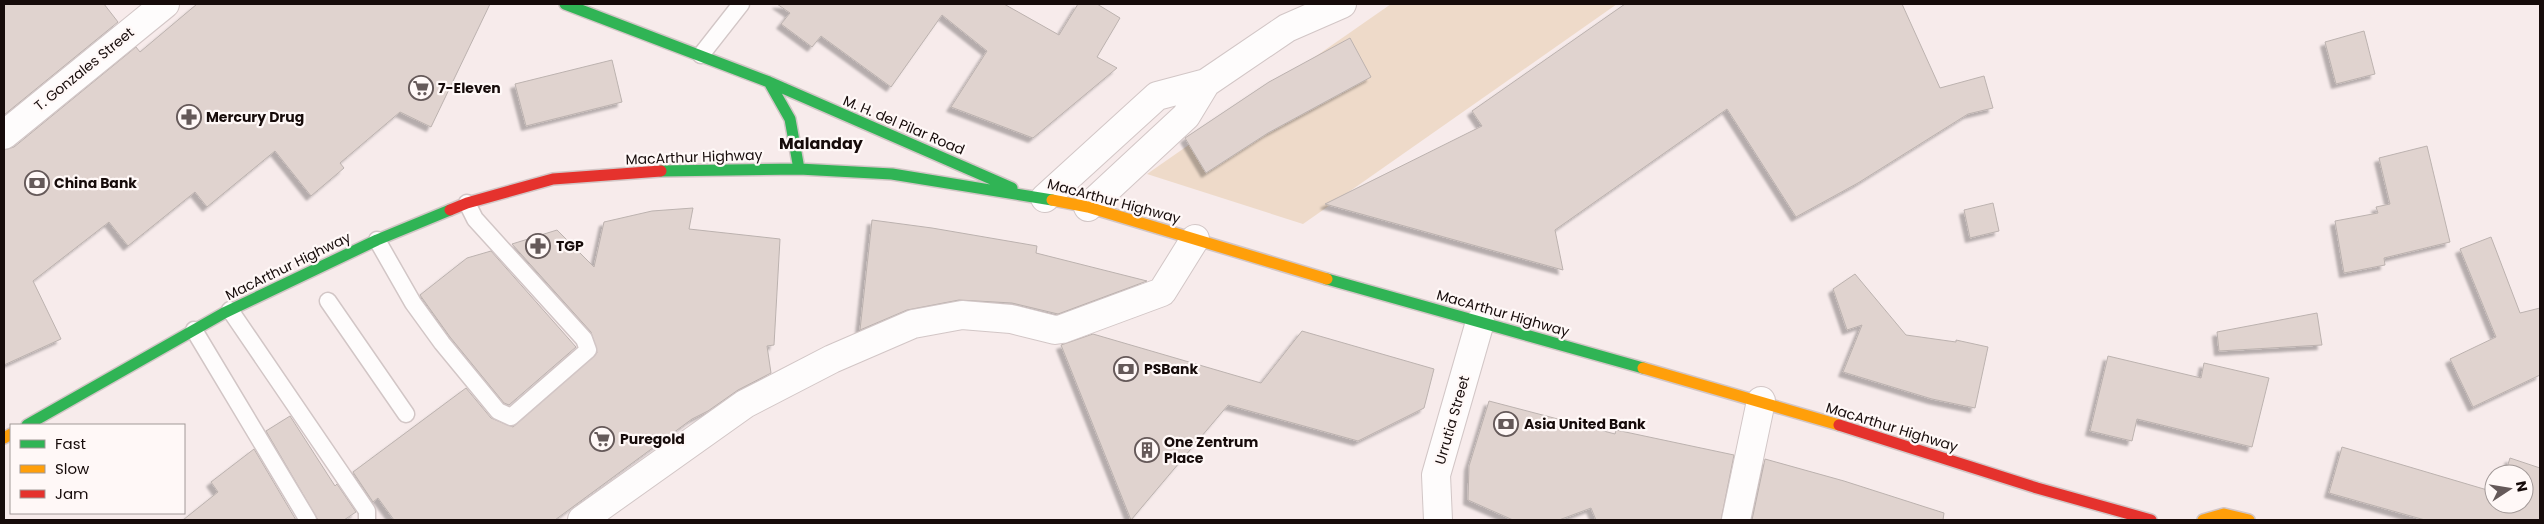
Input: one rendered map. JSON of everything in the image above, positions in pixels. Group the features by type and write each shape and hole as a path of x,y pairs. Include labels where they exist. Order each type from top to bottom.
{"main road":[{"name":"M. H. del Pilar Road","path":"565,4 769,82 1036,197"},
{"path":"769,82 790,119 799,169"},
{"name":"MacArthur Highway","path":"29,424 230,310 376,240 467,203 552,179 661,171 799,169 892,174 1088,207 1480,322 1760,401 2038,488 2151,520"},
{"path":"2203,520 2224,514 2249,520"}],"street":[{"name":"T. Gonzales Street","path":"4,135 165,4"},
{"path":"1288,28 1307,4"},
{"path":"1036,197 1157,96 1206,82 1288,28 1342,4"},
{"path":"1088,207 1186,116 1206,82"},
{"path":"582,520 745,404 832,359 913,324 962,314 1011,319 1055,330 1062,329 1162,292 1195,239"},
{"name":"Urrutia Street","path":"1438,520 1436,475 1480,322"},
{"path":"1736,520 1760,401"}],"lane":[{"path":"701,55 741,4"},
{"path":"376,240 413,303 442,343 498,411 511,416 588,350 584,340 475,219 467,203"},
{"path":"328,300 406,414"},
{"path":"230,310 366,511 367,520"},
{"path":"194,330 308,520"}],"shaded area":[{"path":"1391,4 1617,4 1303,224 1147,174"}],"building":[{"path":"4,4 104,4 118,22 4,115"},
{"path":"197,4 490,4 431,127 400,112 340,163 344,168 311,196 275,151 207,207 195,192 128,246 109,222 33,281 61,339 4,365 4,150 14,147 136,47 140,52"},
{"path":"777,4 1004,4 1059,35 1078,4 1097,4 1120,18 1097,57 1117,68 1033,138 951,107 987,51 942,15 891,87 821,36 812,47 781,24 790,13"},
{"path":"1625,4 1902,4 1940,88 1984,76 1993,108 1968,114 1858,183 1796,217 1727,109 1555,230 1563,270 1325,204 1482,126 1472,111"},
{"path":"2364,31 2375,74 2336,84 2325,42"},
{"path":"1350,38 1371,77 1268,133 1206,173 1185,138 1269,82"},
{"path":"612,60 622,102 526,126 515,84"},
{"path":"2427,146 2450,242 2384,258 2385,265 2344,273 2335,221 2378,213 2376,207 2390,204 2379,158"},
{"path":"1993,203 1999,231 1970,238 1964,210"},
{"path":"693,208 689,229 780,239 774,345 767,346 771,373 738,390 708,411 692,419 555,520 394,520 378,498 373,502 353,472 466,388 491,418 513,427 597,353 591,332 512,244 557,230 594,267 604,222 652,211"},
{"path":"872,220 1037,246 1036,253 1147,281 1058,314 1012,303 959,300 907,310 860,330"},
{"path":"2491,237 2520,313 2540,308 2540,375 2473,407 2450,359 2496,337 2460,249"},
{"path":"491,251 576,347 509,405 504,403 450,337 420,295 467,258"},
{"path":"1855,274 1906,335 1956,342 1956,340 1988,347 1975,408 1932,399 1843,372 1862,325 1847,330 1833,289"},
{"path":"2317,313 2322,345 2219,351 2217,332"},
{"path":"1302,331 1434,369 1424,408 1358,441 1228,405 1131,520 1061,345 1093,334 1261,383"},
{"path":"2108,356 2201,378 2204,363 2269,378 2252,447 2137,419 2132,441 2090,431"},
{"path":"1489,401 1615,434 1616,430 1734,455 1721,520 1596,520 1591,508 1559,520 1513,520 1468,500 1469,466"},
{"path":"290,416 335,486 337,484 356,512 344,520 318,520 266,431"},
{"path":"2342,447 2484,489 2484,514 2534,514 2534,466 2540,468 2540,520 2425,520 2329,493"},
{"path":"254,449 296,520 183,520 218,492 211,482"},
{"path":"2510,458 2528,464 2508,464"},
{"path":"1765,459 1844,481 1944,513 1943,520 1752,520"}],"traffic: fast":[{"path":"565,4 769,82 1012,188"},
{"path":"769,82 790,119 799,169"},
{"path":"661,171 799,169 892,174 1052,200"},
{"path":"29,424 224,313 377,240 450,210"},
{"path":"1327,279 1643,368"}],"traffic: slow":[{"path":"1052,200 1088,207 1327,279"},
{"path":"1643,368 1839,425"},
{"path":"4,438 10,435"},
{"path":"2203,520 2224,514 2249,520"}],"traffic: jam":[{"path":"450,210 467,203 553,179 661,171"},
{"path":"1839,425 2037,488 2151,520"}],"place":[{"name":"7-Eleven","path":"421,88"},
{"name":"Mercury Drug","path":"189,117"},
{"name":"China Bank","path":"37,183"},
{"name":"TGP","path":"538,246"},
{"name":"PSBank","path":"1126,369"},
{"name":"Asia United Bank","path":"1506,424"},
{"name":"Puregold","path":"602,439"},
{"name":"One Zentrum Place","path":"1147,450"}],"district":[{"name":"Malanday","path":"821,143"}]}
